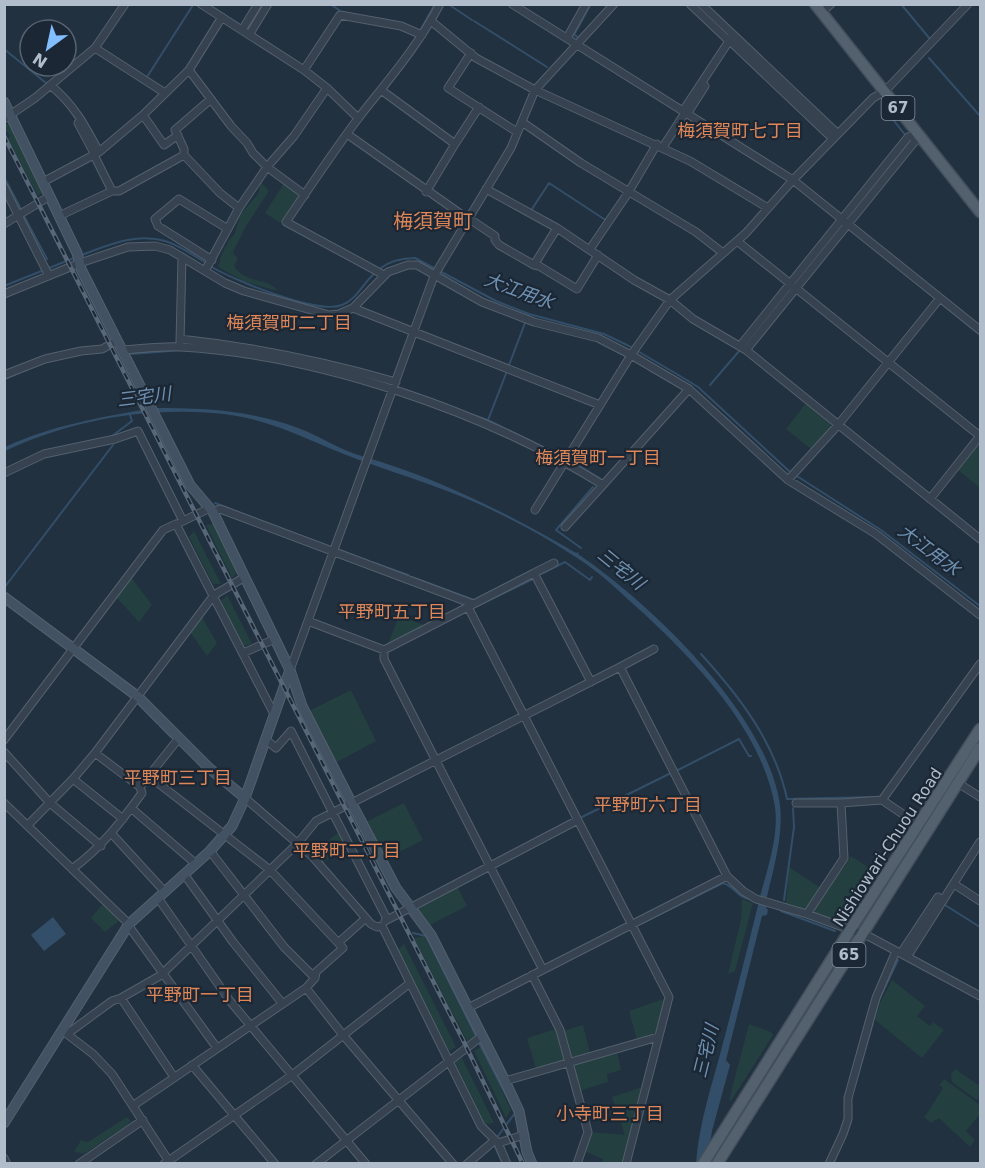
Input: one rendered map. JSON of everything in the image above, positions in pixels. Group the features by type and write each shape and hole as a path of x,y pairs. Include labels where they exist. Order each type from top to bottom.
{"main road":[{"name":"67","path":"818,9 981,212"},
{"name":"Nishiowari-Chuou Road","path":"703,1164 850,930 981,729"},
{"name":"Nishiowari-Chuou Road","path":"720,1161 981,748"}],"street":[{"path":"8,117 95,48 125,4"},
{"path":"201,4 304,70 327,88 358,118"},
{"path":"242,30 258,4"},
{"path":"249,35 268,4"},
{"path":"379,272 286,222 358,118 398,71 440,4"},
{"path":"512,4 793,180 981,330"},
{"path":"567,38 586,4"},
{"path":"4,1123 65,1033 128,925 225,836 237,816 436,271 511,148 535,90 614,4"},
{"path":"690,4 733,40 836,136"},
{"path":"701,4 733,40"},
{"path":"818,9 831,4"},
{"path":"535,510 634,352 670,300 737,241 793,180 873,98 885,91 968,4"},
{"path":"304,70 340,15 401,26 422,35"},
{"path":"43,182 96,154 143,115 189,70 222,17"},
{"path":"431,21 471,53 535,90 690,161 768,208"},
{"path":"590,249 733,40"},
{"path":"95,48 165,93"},
{"path":"471,53 448,88 517,132"},
{"path":"189,70 231,126 247,142 253,153 267,167 305,195"},
{"path":"49,86 62,95 85,124 112,191"},
{"path":"208,266 239,208 327,88"},
{"path":"381,90 455,144"},
{"path":"211,99 176,130 184,154 220,193 239,208"},
{"path":"4,102 8,117 50,196 152,412 190,485 212,510 290,670 302,706 352,804 396,888 431,935 505,1081 519,1111 532,1164"},
{"path":"426,192 479,107"},
{"path":"143,115 164,145 178,135"},
{"path":"522,122 628,193 696,232 723,253"},
{"path":"347,134 426,192 495,236 499,245 577,289 598,255"},
{"path":"743,348 845,222 920,135"},
{"path":"59,216 112,191 119,191 184,154"},
{"path":"4,187 47,271"},
{"path":"486,189 590,249 634,280 670,300 693,319 743,348 981,539"},
{"path":"4,224 50,196"},
{"path":"228,229 179,199 155,219 158,226 244,291 315,312 339,314 353,308 379,272 417,265 436,271 482,302 534,322 598,338 634,352 689,389 792,476 876,534 981,615"},
{"path":"534,265 556,228"},
{"path":"737,241 980,436 930,499"},
{"path":"4,294 47,271 78,259 141,245 170,250 208,266"},
{"path":"179,343 182,257"},
{"path":"792,476 838,426 940,298"},
{"path":"353,308 600,405"},
{"path":"179,343 295,364 392,389 478,421 565,462 603,485"},
{"path":"4,375 45,359 81,351 102,350 119,345 179,343 238,345 288,354 396,382"},
{"path":"565,527 689,389"},
{"path":"4,473 44,454 115,439 138,431 214,596 274,714"},
{"path":"4,740 163,530 212,510 220,509 470,606 669,998 626,1164"},
{"path":"308,621 384,650 554,563"},
{"path":"534,573 591,682"},
{"path":"28,825 95,753 214,596 245,577"},
{"path":"4,597 137,696 209,768 312,856 366,918 377,927 578,820"},
{"path":"243,653 275,639"},
{"path":"384,650 384,658 543,970"},
{"path":"65,1033 112,1001 163,973 298,843 316,821 654,650"},
{"path":"882,800 981,664"},
{"path":"620,667 727,876 743,891 767,903 807,914 862,934 981,996"},
{"path":"265,739 276,748 291,731 333,813 410,983 481,1126 496,1141 507,1164"},
{"path":"140,787 179,738"},
{"path":"4,752 50,803 100,846"},
{"path":"72,869 92,855 112,834 142,793 140,787 95,753"},
{"path":"134,1105 306,988 315,978 316,972 343,948 270,870 149,776"},
{"path":"73,778 123,819"},
{"path":"958,783 981,797"},
{"path":"796,803 882,800 919,825"},
{"path":"4,803 128,925 217,1048"},
{"path":"807,914 844,858 841,803"},
{"path":"131,808 196,864"},
{"path":"112,834 161,895 191,946 230,1001 366,1164"},
{"path":"828,1164 848,1119 848,1098 876,998 902,954 943,901 981,842"},
{"path":"210,851 284,947 315,978"},
{"path":"184,874 282,1003"},
{"path":"468,1008 727,876"},
{"path":"954,884 981,901"},
{"path":"339,942 366,918"},
{"path":"532,975 560,1030 588,1132 577,1164"},
{"path":"65,1033 81,1043 105,1066 134,1105 168,1162 291,1076 410,983"},
{"path":"306,988 453,1164"},
{"path":"121,998 174,1077"},
{"path":"316,1164 482,1036"},
{"path":"505,1081 658,1037"},
{"path":"192,1065 275,1164"},
{"path":"79,1164 143,1120"},
{"path":"467,1164 496,1141 524,1136"},
{"path":"4,1158 7,1164"}],"green space":[{"path":"10,122 43,193 38,196 8,139 10,137 8,132 5,132 5,125"},
{"path":"261,182 269,191 246,226 234,250 233,253 238,258 234,266 245,276 269,284 278,291 245,282 218,267 229,240 234,235 241,214 258,194"},
{"path":"284,183 299,195 281,223 265,213"},
{"path":"806,403 831,427 811,449 786,429"},
{"path":"980,444 980,488 958,470"},
{"path":"213,524 237,573 232,578 206,525"},
{"path":"194,531 221,584 213,584 189,537"},
{"path":"131,577 152,605 139,622 116,597"},
{"path":"227,595 252,644 243,646 221,601"},
{"path":"399,616 424,625 388,644"},
{"path":"202,617 217,643 207,656 190,632"},
{"path":"351,690 376,741 335,763 309,711"},
{"path":"404,803 423,840 385,859 366,822"},
{"path":"339,832 346,847 322,863 315,854 321,846"},
{"path":"851,856 877,873 848,918 836,921 815,914 814,908 837,872 840,873"},
{"path":"789,867 821,888 808,908 803,910 786,904"},
{"path":"457,886 467,906 430,925 418,910 420,905"},
{"path":"742,899 753,903 735,971 728,974 741,919"},
{"path":"102,905 105,905 120,920 105,932 91,918"},
{"path":"425,936 475,1036 467,1041 414,938"},
{"path":"404,944 456,1047 449,1051 398,950"},
{"path":"892,980 925,1006 917,1016 930,1026 933,1022 944,1030 922,1058 875,1020 880,1003"},
{"path":"666,998 656,1032 637,1040 629,1011"},
{"path":"749,1024 771,1032 773,1035 731,1101 729,1100"},
{"path":"583,1025 590,1053 573,1058 569,1056 563,1031"},
{"path":"556,1029 565,1058 562,1062 536,1069 527,1038"},
{"path":"481,1047 511,1110 506,1118 474,1051"},
{"path":"617,1052 621,1070 607,1074 608,1082 579,1091 572,1066"},
{"path":"462,1058 494,1123 485,1124 455,1062"},
{"path":"955,1069 980,1086 980,1096 977,1100 952,1082 951,1075"},
{"path":"944,1079 980,1105 980,1114 966,1131 975,1140 970,1147 939,1118 931,1123 924,1117 943,1088 939,1085"},
{"path":"642,1087 623,1163 603,1163 603,1159 584,1151 590,1132 625,1135 612,1097"},
{"path":"127,1117 131,1121 128,1125 84,1154 74,1152 81,1140 88,1142"}],"water":[{"path":"154,408 227,411 280,422 306,431 348,451 420,476 500,511 576,553 579,552 578,554 607,575 670,631 702,664 730,699 754,735 771,770 781,818 776,857 765,906 768,910 767,915 762,916 726,1060 730,1065 712,1131 707,1163 696,1163 700,1132 772,853 776,818 768,779 756,751 724,699 683,652 641,611 593,569 556,544 468,499 343,454 272,425 234,415 213,413 133,414 80,424 5,451 5,447 23,439 59,427"},
{"path":"53,917 66,934 44,951 31,935"}],"waterway":[{"path":"208,4 239,24"},
{"path":"247,29 263,4"},
{"path":"330,4 339,10"},
{"path":"421,29 435,4"},
{"path":"448,4 472,20"},
{"path":"578,37 574,35 591,4"},
{"path":"901,4 930,39"},
{"path":"147,77 193,5"},
{"path":"474,21 547,67"},
{"path":"4,49 46,83"},
{"path":"929,58 980,116"},
{"path":"884,108 906,136"},
{"path":"4,177 21,209"},
{"path":"532,209 549,183 607,221"},
{"path":"24,216 47,259"},
{"name":"大江用水","path":"79,256 121,241 143,238 165,241 186,250 206,263"},
{"name":"大江用水","path":"4,286 74,258"},
{"name":"大江用水","path":"379,269 396,260 415,258 496,301 529,314 604,334 629,346 698,387 789,471 881,530 980,606"},
{"name":"大江用水","path":"210,266 237,279 296,301 330,307 347,303 375,273"},
{"path":"920,286 934,297"},
{"path":"943,305 980,335"},
{"path":"509,365 525,323"},
{"path":"745,345 758,330"},
{"path":"132,354 182,350"},
{"path":"710,385 740,350"},
{"path":"5,379 28,369"},
{"path":"488,420 507,371"},
{"path":"361,377 385,383"},
{"path":"406,390 448,405"},
{"path":"456,409 488,420 561,456"},
{"name":"三宅川","path":"112,436 132,421 130,415"},
{"path":"4,588 113,445"},
{"path":"573,462 601,479"},
{"path":"581,548 556,530 593,487"},
{"path":"215,503 328,546"},
{"path":"340,550 369,561"},
{"path":"372,562 408,575"},
{"path":"541,574 565,562 590,580 592,577"},
{"path":"412,577 474,600"},
{"path":"477,606 533,579"},
{"path":"701,654 742,703 765,739 774,758 787,799 874,797"},
{"path":"139,704 157,723"},
{"path":"160,726 171,737"},
{"path":"678,770 739,739 751,756"},
{"path":"582,817 671,773"},
{"path":"784,900 794,827 793,808"},
{"path":"640,924 723,883 743,897 753,900"},
{"path":"945,905 980,927"},
{"path":"781,911 835,931"},
{"path":"413,933 426,936 476,1036"},
{"path":"874,1019 879,1000 898,960"},
{"path":"856,1081 873,1023"},
{"path":"479,1043 515,1113 498,1136"},
{"path":"845,1137 851,1122"},
{"path":"495,1147 503,1164"}],"railway":[{"path":"4,136 464,1042 523,1164"}],"district":[{"name":"梅須賀町七丁目","path":"740,131"},
{"name":"梅須賀町","path":"433,221"},
{"name":"梅須賀町二丁目","path":"289,323"},
{"name":"梅須賀町一丁目","path":"598,458"},
{"name":"平野町五丁目","path":"392,612"},
{"name":"平野町三丁目","path":"178,778"},
{"name":"平野町六丁目","path":"648,805"},
{"name":"平野町二丁目","path":"347,851"},
{"name":"平野町一丁目","path":"200,995"},
{"name":"小寺町三丁目","path":"610,1114"}]}
